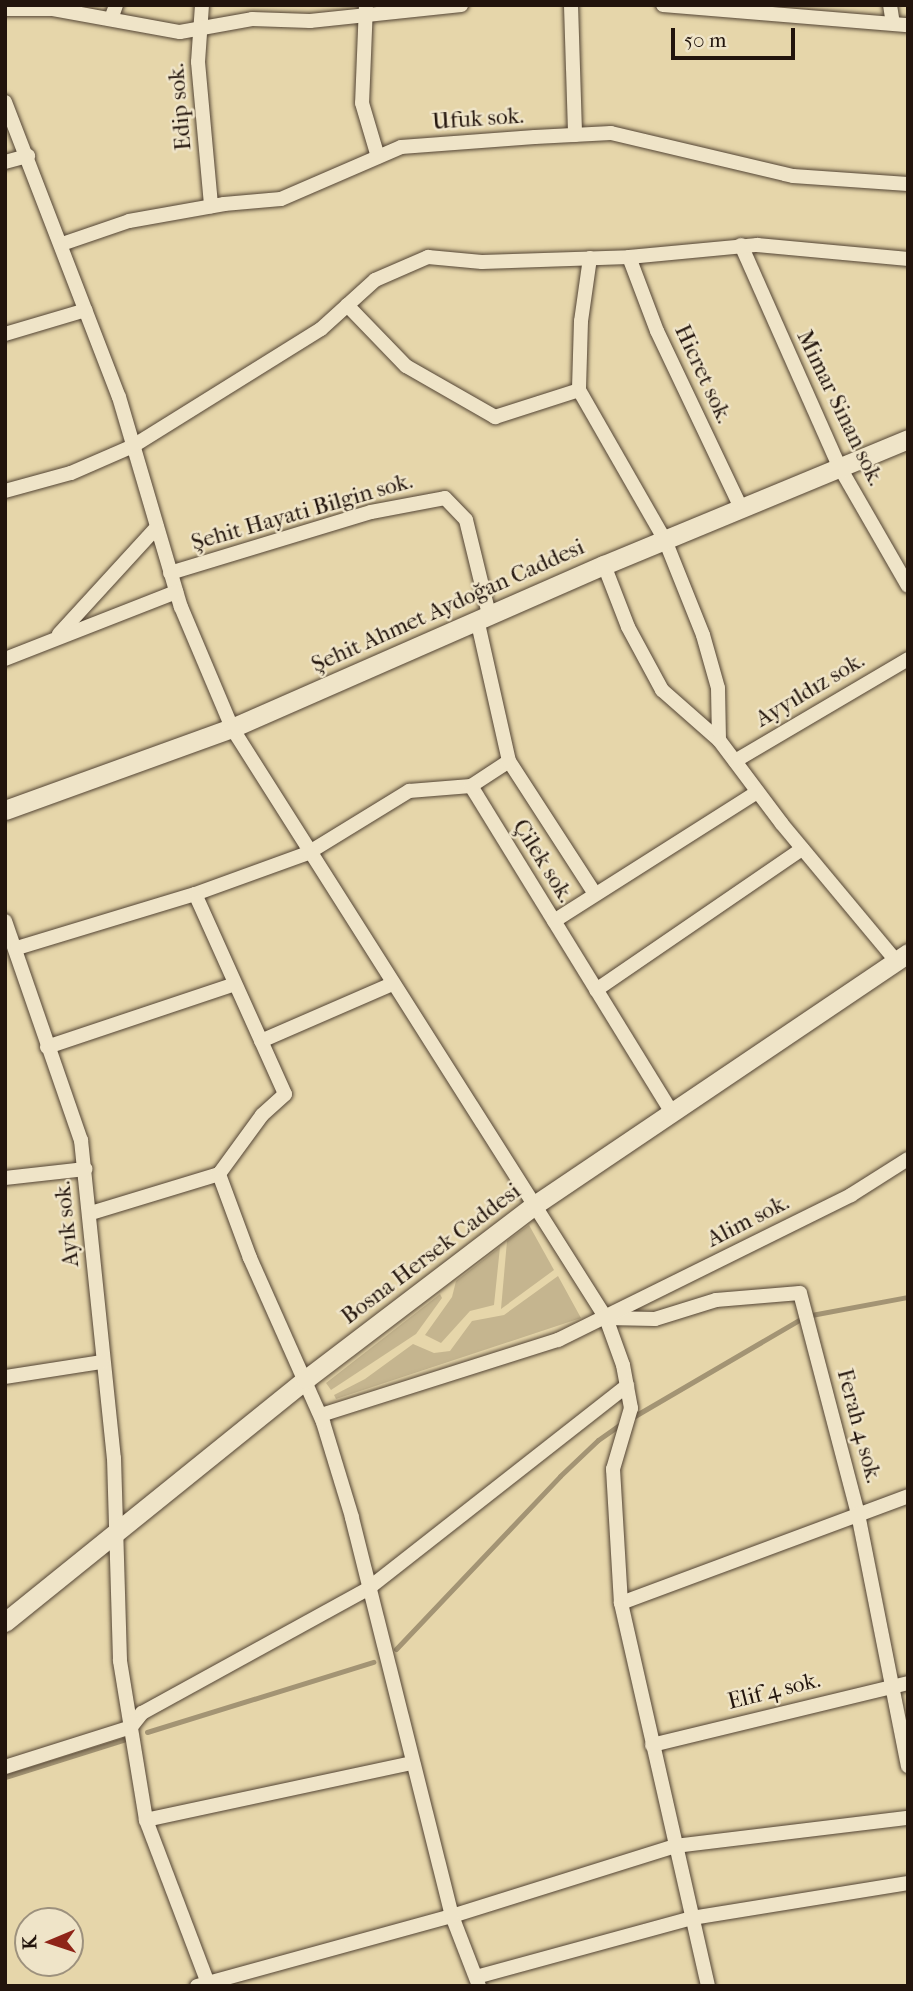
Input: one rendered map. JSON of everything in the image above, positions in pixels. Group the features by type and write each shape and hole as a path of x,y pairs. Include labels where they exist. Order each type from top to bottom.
{"main road":[{"name":"Şehit Ahmet Aydoğan Caddesi","path":"5,810 232,728 604,565 908,439"},
{"name":"Bosna Hersek Caddesi","path":"5,1622 306,1379 536,1204 902,957"}],"street":[{"name":"Edip sok.","path":"202,5 198,28 211,206"},
{"path":"5,9 114,12 180,32 252,19 310,21 365,10 461,5"},
{"path":"572,5 576,135"},
{"path":"663,5 900,24"},
{"path":"890,5 900,24"},
{"path":"365,10 362,103 378,157"},
{"path":"5,102 86,310 133,446 176,592 232,728 308,853 536,1204 606,1318 631,1408 613,1469 621,1604 708,1986"},
{"name":"Ufuk sok.","path":"62,244 129,221 211,206 281,199 401,147 611,133 793,176 908,184"},
{"path":"5,162 28,156"},
{"path":"5,491 71,473 133,446 220,396 321,329 375,279 428,257 482,262 629,257 741,245 908,258"},
{"name":"Mimar Sinan sok.","path":"741,245 839,466 908,586"},
{"name":"Hicret sok.","path":"629,257 657,331 741,508"},
{"path":"590,258 581,321 579,390 665,540 703,635 718,688 719,740"},
{"path":"347,305 406,366 495,416 579,390"},
{"path":"5,334 86,310"},
{"name":"Şehit Hayati Bilgin sok.","path":"170,572 371,512 445,498 466,520 483,617"},
{"path":"55,638 157,527"},
{"path":"604,565 628,627 663,690 719,740 802,849 902,957"},
{"path":"5,659 176,592"},
{"path":"483,617 509,761 595,894"},
{"name":"Ayyıldız sok.","path":"734,761 908,659"},
{"path":"17,948 195,894 308,853 410,791 471,786 509,761"},
{"name":"Çilek sok.","path":"471,786 672,1113"},
{"path":"554,920 757,792"},
{"path":"596,990 802,849"},
{"path":"90,1213 219,1174 262,1115 285,1094 195,894"},
{"name":"Ayık sok.","path":"5,921 17,948 47,1047 80,1140 90,1213 102,1362 114,1458 114,1535 120,1661 146,1820 204,1984"},
{"path":"47,1047 235,984"},
{"path":"261,1041 392,984"},
{"name":"Alim sok.","path":"321,1415 558,1340 851,1195 908,1159"},
{"path":"5,1178 85,1169"},
{"path":"219,1174 250,1258 321,1415 369,1588 452,1916 478,1981 692,1918 908,1883"},
{"name":"Ferah 4 sok.","path":"606,1318 655,1320 716,1300 800,1293 858,1514 908,1766"},
{"path":"5,1377 102,1362"},
{"path":"5,1767 131,1727 142,1713 369,1588 627,1386"},
{"path":"621,1604 908,1496"},
{"name":"Elif 4 sok.","path":"652,1745 908,1683"},
{"path":"146,1820 412,1763"},
{"path":"204,1984 452,1916 675,1846 908,1818"}],"shaded area":[{"path":"529,1225 554,1270 501,1309 507,1241"},
{"path":"500,1247 494,1305 470,1311 441,1343 425,1335 452,1297 456,1281"},
{"path":"558,1276 581,1318 336,1399 334,1395 365,1379 413,1344 434,1353 450,1351 472,1321 504,1315"},
{"path":"440,1294 442,1298 416,1334 331,1390 326,1383"}],"waterway":[{"path":"633,1417 806,1316 908,1297"},
{"path":"396,1649 560,1476 598,1440 624,1422"},
{"path":"147,1732 373,1662"},
{"path":"5,1777 123,1740"}]}
